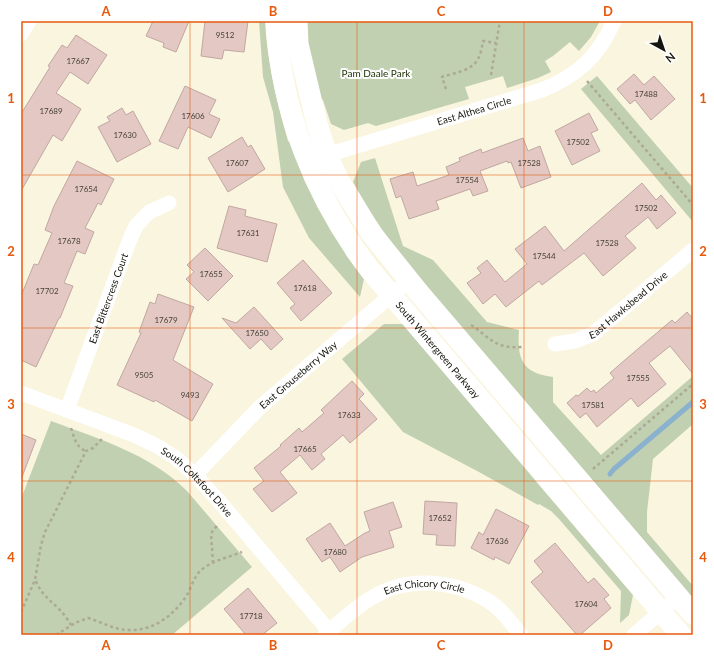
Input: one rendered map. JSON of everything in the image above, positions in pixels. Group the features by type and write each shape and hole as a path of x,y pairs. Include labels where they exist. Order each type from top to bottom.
{"street":[{"path":"21,34 29,21"},
{"name":"South Wintergreen Parkway","path":"276,21 279,56 285,89 298,136 326,202 344,233 370,270 681,635"},
{"path":"297,21 298,44 316,120 327,155 347,194 367,227 408,281 693,614"},
{"name":"East Althea Circle","path":"308,162 554,86 569,78 595,54 603,43 614,21"},
{"name":"East Bittercress Court","path":"67,410 136,226 149,212 169,203"},
{"name":"East Hawksbead Drive","path":"555,344 576,341 593,334 693,250"},
{"name":"East Grouseberry Way","path":"195,475 260,407 408,281"},
{"name":"South Coltsfoot Drive","path":"21,393 146,440 176,458 195,475 218,500 327,633"},
{"name":"East Chicory Circle","path":"327,633 364,603 383,592 408,584 434,583 444,584 469,591 488,600 502,613 521,635"},
{"path":"634,635 678,597"}],"path":[{"path":"491,75 500,21"},
{"path":"446,88 442,77 470,67 476,63 483,41 496,43"},
{"path":"587,81 693,205"},
{"path":"464,324 470,324 496,344 509,347 522,347"},
{"path":"592,471 693,384"},
{"path":"71,426 79,447 86,452"},
{"path":"21,612 35,580 41,544 45,532 86,452 93,448 103,438"},
{"path":"213,563 211,534 212,530 219,524"},
{"path":"56,635 71,625 88,618 111,627 129,630 152,626 164,620 173,612 186,596 200,572 213,563 243,552"},
{"path":"35,580 42,594 61,611 71,625"}],"green space":[{"path":"259,21 265,21 273,82 288,141 293,144 345,246 346,255 364,279 360,297 309,238 283,187 273,112 263,77"},
{"name":"Pam Daale Park","path":"304,21 600,21 591,37 579,51 570,42 545,61 551,72 538,78 507,88 503,76 465,87 469,99 376,126 368,123 344,130 331,124 323,100 316,96"},
{"path":"597,76 693,188 693,222 581,89"},
{"path":"375,158 403,246 433,260 487,322 519,330 519,349 524,363 534,372 553,377 553,402 601,455 693,376 693,424 653,459 647,512 647,532 693,586 693,598 395,248 382,230 353,182 361,162"},
{"path":"384,324 407,324 534,472 535,480 633,595 629,615 620,623 621,591 551,511 403,432 342,359"},
{"path":"51,421 123,449 140,457 173,478 187,491 252,567 172,635 21,635 21,499"}],"building":[{"path":"153,21 189,21 176,52 163,47 164,43 146,36"},
{"path":"205,21 248,21 244,52 224,50 222,59 201,56"},
{"path":"76,35 107,55 88,84 70,72 56,93 81,109 62,141 53,135 21,191 21,114 50,67 48,66 62,45 67,48"},
{"path":"634,74 644,85 654,76 675,99 651,120 635,100 630,104 617,89"},
{"path":"185,86 216,100 209,114 220,119 211,138 188,127 178,149 159,141"},
{"path":"122,108 126,115 133,111 151,144 117,162 98,127 110,121 107,117"},
{"path":"589,113 598,130 591,133 600,151 572,165 555,131"},
{"path":"242,137 248,147 251,145 265,169 228,192 208,158"},
{"path":"523,138 528,151 540,146 551,177 521,188 511,162 508,163 507,161 480,171 488,191 473,196 470,189 436,201 439,209 409,219 401,196 396,198 390,179 413,172 417,186 449,175 446,167 460,161 459,158 481,149 482,153"},
{"path":"77,161 114,179 101,205 98,203 85,228 94,232 85,254 77,251 64,283 73,286 60,318 36,367 21,360 21,296 34,264 38,265 52,233 45,230 54,206"},
{"path":"642,183 656,200 661,195 676,213 657,229 648,217 625,236 636,248 603,276 584,253 542,285 539,281 506,307 495,294 483,304 467,283 481,273 477,268 487,260 505,282 527,264 515,249 545,226 564,251"},
{"path":"229,206 246,210 245,216 277,224 267,262 217,248"},
{"path":"205,248 233,276 208,301 186,279 194,272 187,265"},
{"path":"303,260 332,293 301,321 290,308 295,304 277,283"},
{"path":"158,294 194,307 173,360 213,384 192,421 155,400 154,402 117,385 141,333 139,332 150,302 155,304"},
{"path":"254,307 283,339 271,350 261,339 250,349 222,318 236,323"},
{"path":"687,312 693,319 693,374 670,346 649,363 666,384 638,407 631,398 597,427 586,413 580,418 567,403 587,388 591,392 594,390 596,393 614,378 610,373 672,320 675,323"},
{"path":"352,381 364,394 359,399 377,419 350,443 343,435 321,454 325,459 312,470 300,455 280,472 297,493 272,512 253,489 264,481 254,468 281,446 280,445 299,428 302,432 324,413 321,410"},
{"path":"21,434 36,440 22,477 21,477"},
{"path":"425,501 457,503 455,546 436,545 437,535 423,534"},
{"path":"393,502 402,527 389,531 394,547 362,557 340,572 330,557 322,562 306,539 330,523 345,546 370,531 364,512"},
{"path":"496,509 529,526 509,564 495,557 494,560 471,548 479,532 483,535"},
{"path":"555,543 588,583 594,578 609,595 604,599 611,608 580,635 577,635 531,582 543,572 534,561"},
{"path":"248,588 277,623 262,635 246,635 224,609"}],"waterway":[{"path":"610,474 693,402"}]}
